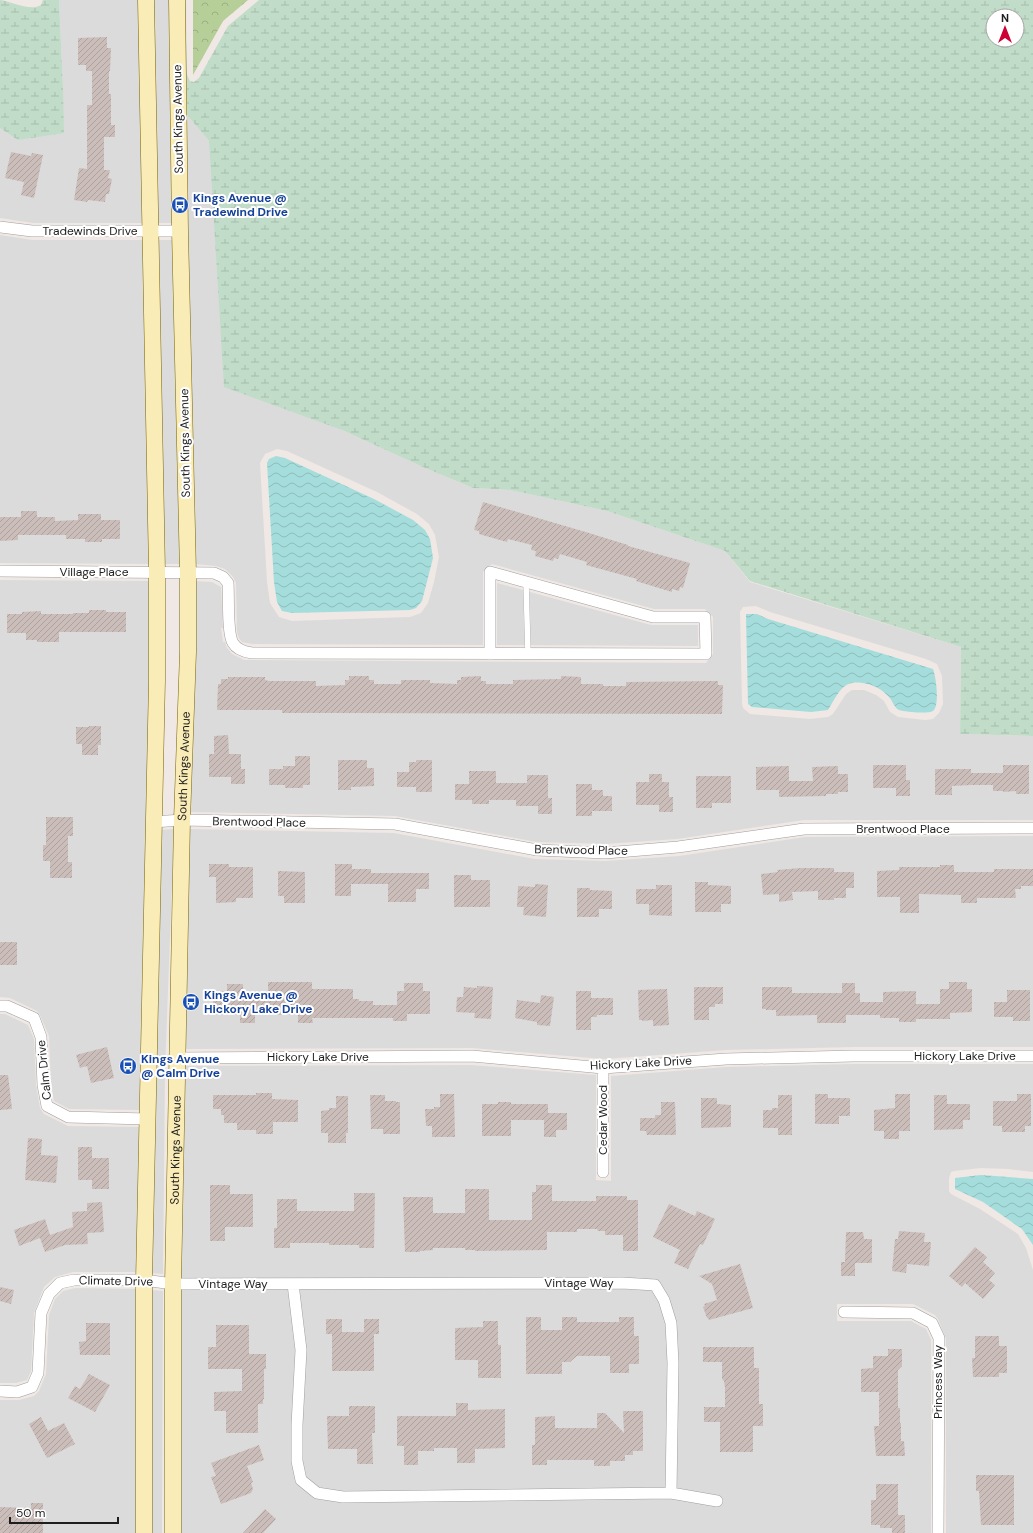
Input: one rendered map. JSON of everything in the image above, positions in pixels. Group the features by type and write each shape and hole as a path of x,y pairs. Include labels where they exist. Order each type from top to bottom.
{"main road":[{"path":"144,1533 144,1280 157,680 157,572 146,0"},
{"name":"South Kings Avenue","path":"173,1533 173,1284 182,820 188,652 188,573 176,0"}],"street":[{"name":"Tradewinds Drive","path":"0,227 32,231 180,231"},
{"name":"Village Place","path":"0,571 214,573 223,577 228,583 230,634 232,643 238,649 245,652 490,654"},
{"path":"490,572 653,617 705,617 706,654 490,654 490,572"},
{"name":"Brentwood Place","path":"153,822 182,820 395,824 537,850 605,852 678,847 804,829 1033,828"},
{"name":"Calm Drive","path":"0,1006 7,1006 34,1018 41,1037 43,1085 47,1106 68,1117 147,1119"},
{"name":"Hickory Lake Drive","path":"178,1058 472,1056 603,1068 726,1058 1033,1056"},
{"name":"Cedar Wood","path":"603,1068 603,1172"},
{"name":"Climate Drive","path":"0,1391 17,1392 32,1388 38,1373 41,1313 48,1294 60,1284 74,1280 144,1280 173,1284"},
{"name":"Vintage Way","path":"173,1284 622,1283 655,1285 664,1300 671,1323 673,1363 671,1493"},
{"path":"293,1284 302,1350 297,1425 297,1461 302,1480 317,1493 343,1497 671,1493 717,1500"},
{"name":"Princess Way","path":"844,1312 913,1313 932,1323 939,1338 938,1533"}],"lane":[{"path":"526,582 528,654"}],"shaded area":[{"path":"59,0 139,0 143,223 33,223 0,218 0,128 19,140 63,87"},
{"path":"153,0 169,0 172,223 158,223"},
{"path":"184,0 186,0 187,115 209,141 342,430 473,488 510,490 607,511 725,551 750,582 961,647 960,734 1033,736 1033,820 804,820 677,839 605,844 537,842 395,816 190,812 195,581 212,582 221,587 223,628 221,628 223,642 225,642 227,648 232,654 244,660 706,663 713,654 713,617 705,609 654,609 492,564 483,572 483,645 252,644 242,642 237,632 236,583 233,577 225,569 216,566 195,564 187,231","holes":["277,449 287,451 377,492 417,514 429,524 435,535 439,557 428,603 421,613 410,617 292,621 279,617 270,603 267,582 260,463 265,454","756,606 770,612 926,659 937,664 942,676 943,704 939,713 933,719 925,720 898,717 890,712 884,701 876,695 864,690 852,690 846,694 833,714 828,717 810,719 750,714 743,708 742,704 740,612 743,607"]},
{"path":"0,235 32,240 144,240 149,564 0,563"},
{"path":"159,240 172,240 180,564 164,564"},
{"path":"0,580 150,581 150,680 139,1110 69,1109 54,1101 51,1084 49,1036 40,1015 37,1011 10,998 0,997"},
{"path":"497,583 651,625 698,625 698,646 497,645"},
{"path":"174,829 165,1071 163,1274 152,1273 160,830"},
{"path":"189,829 394,833 535,859 605,861 679,856 805,837 1033,836 1033,1047 853,1047 726,1050 604,1059 472,1048 185,1049"},
{"path":"0,1014 5,1014 28,1025 34,1039 36,1085 40,1108 44,1114 68,1126 139,1127 137,1272 73,1272 55,1277 44,1287 34,1313 31,1371 27,1380 16,1383 0,1383"},
{"path":"853,1064 1033,1064 1033,1172 981,1168 954,1171 951,1172 949,1178 949,1191 951,1194 980,1209 1018,1234 1026,1248 1033,1270 1033,1533 946,1533 946,1339 935,1315 913,1304 837,1304 837,1321 911,1321 926,1329 931,1340 931,1533 181,1533 180,1284 185,1066 471,1065 596,1075 596,1180 611,1181 611,1076 726,1067"},
{"path":"75,1288 136,1289 137,1533 0,1533 0,1400 19,1400 34,1396 39,1391 46,1374 49,1315 55,1299 63,1291"},
{"path":"151,1290 163,1291 162,1533 151,1533"}],"green space":[{"path":"0,0 20,6 37,7 41,5 43,0 59,0 64,133 18,140 0,128"},
{"path":"193,0 248,0 223,21 193,75"},
{"path":"259,0 1033,0 1033,736 960,734 961,647 750,581 725,551 607,511 510,490 473,488 342,430 224,387 209,141 187,115 186,26 187,75 190,81 194,82 199,78 228,26"}],"water":[{"path":"276,456 285,458 374,499 413,520 425,530 430,539 433,558 422,601 416,608 410,610 292,613 282,611 277,602 274,582 267,463 269,459"},
{"path":"746,614 757,614 768,619 933,669 937,691 935,708 930,712 911,712 899,710 895,707 890,698 880,689 861,683 852,683 844,687 828,710 811,712 752,707 748,704"},
{"path":"981,1175 1033,1179 1033,1245 1022,1229 983,1202 955,1189 955,1178"}],"building":[{"path":"107,37 107,48 111,48 109,94 111,94 111,125 115,125 115,137 104,137 104,170 110,170 108,178 112,179 109,194 106,194 105,202 74,200 79,168 87,169 87,105 92,105 92,71 86,71 86,65 78,65 78,38"},
{"path":"11,152 31,156 32,153 43,155 34,198 21,195 24,182 5,178"},
{"path":"483,502 628,546 690,563 683,588 680,587 679,591 672,589 672,592 636,581 637,579 586,565 587,562 560,554 558,559 554,558 553,561 535,556 536,551 531,550 532,545 508,539 507,542 479,534 479,531 474,530"},
{"path":"21,511 37,511 37,517 55,517 55,521 78,520 78,514 101,514 101,520 120,520 120,539 102,539 102,542 85,542 85,539 66,539 66,535 18,535 18,540 0,541 0,517 21,517"},
{"path":"89,610 126,612 126,632 59,632 59,642 37,642 37,640 26,640 26,633 7,633 7,614 22,614 22,612 41,611 41,614 73,614 89,613"},
{"path":"349,676 369,676 369,680 374,680 374,684 401,684 401,680 430,680 430,683 457,684 457,680 461,680 461,677 481,676 481,681 486,681 486,684 513,684 513,680 561,679 561,676 581,677 581,684 603,684 603,686 626,686 626,682 718,681 718,685 723,685 722,714 282,713 282,710 217,710 218,684 221,684 221,679 228,679 228,677 265,677 265,680 269,681 316,681 316,686 345,685 345,680 349,680"},
{"path":"101,726 101,745 98,745 98,755 82,755 82,744 76,744 76,727"},
{"path":"228,735 229,754 241,754 241,769 245,769 245,784 231,784 231,777 209,777 209,754 214,754 214,736"},
{"path":"295,756 310,756 310,785 303,785 303,788 285,788 285,785 269,785 269,769 283,769 283,766 295,766"},
{"path":"338,760 367,760 367,768 374,768 374,786 351,787 351,790 338,790"},
{"path":"416,760 432,760 432,792 416,792 416,787 397,787 397,772 409,772 409,762 416,762"},
{"path":"873,765 906,765 906,780 910,780 910,796 896,796 896,788 873,788"},
{"path":"1003,765 1029,765 1029,794 1016,794 1016,791 993,791 993,785 971,785 952,786 952,795 935,795 935,769 971,769 971,773 1003,773"},
{"path":"789,766 789,781 813,781 812,767 838,766 838,774 848,774 848,792 826,794 826,796 779,797 779,790 756,790 756,767"},
{"path":"469,771 496,771 496,783 527,783 527,775 548,775 548,798 552,798 552,814 538,814 538,806 516,806 516,800 489,800 489,804 472,804 472,800 455,800 455,784 469,784"},
{"path":"649,774 662,774 662,782 669,782 669,797 673,797 673,812 659,812 659,805 636,805 636,782 649,782"},
{"path":"696,776 731,776 731,803 712,803 712,808 696,808"},
{"path":"576,784 592,784 592,790 603,790 603,796 612,796 612,811 592,811 592,816 576,816"},
{"path":"46,817 73,817 73,836 68,836 68,862 72,862 72,878 50,878 50,861 43,861 43,845 46,845"},
{"path":"209,864 229,864 229,867 253,867 253,898 236,898 236,902 216,903 216,877 209,877"},
{"path":"335,864 352,864 352,869 371,869 371,873 429,873 429,889 416,889 416,902 388,902 388,884 351,884 351,896 335,896"},
{"path":"940,865 954,865 954,872 994,872 994,869 1033,869 1033,886 1021,886 1021,889 1015,889 1016,898 977,898 977,903 961,903 961,895 919,894 919,913 900,913 900,897 877,897 877,871 899,870 899,867 940,867"},
{"path":"834,868 834,872 854,872 854,888 846,888 846,898 834,898 834,900 818,900 818,891 792,892 793,900 779,902 779,894 763,895 761,874 778,872 777,870"},
{"path":"278,871 305,872 305,903 284,903 284,896 278,896"},
{"path":"454,875 471,875 471,880 490,880 490,907 454,907"},
{"path":"695,882 708,882 708,885 731,886 731,904 721,904 721,912 695,912"},
{"path":"535,884 548,885 546,917 523,915 524,907 517,907 518,886 535,887"},
{"path":"656,885 672,885 672,916 649,915 649,904 636,904 636,889 656,889"},
{"path":"577,888 612,891 612,909 599,909 599,917 577,917"},
{"path":"0,942 17,942 17,965 0,965"},
{"path":"268,982 312,982 312,989 353,989 353,999 359,999 359,1001 373,1001 373,1005 397,1005 397,991 404,991 404,983 423,983 423,991 430,991 430,1014 407,1014 407,1021 393,1021 393,1018 312,1018 313,1023 298,1023 298,1015 255,1015 255,1023 240,1023 240,1015 213,1015 213,991 227,991 227,984 243,984 243,991 268,991"},
{"path":"949,982 967,982 967,989 972,989 972,1012 950,1013 950,1019 916,1019 916,1022 899,1022 899,1018 880,1018 880,1015 846,1015 846,1023 817,1023 817,1015 776,1016 776,1010 762,1009 762,987 792,987 792,993 842,993 842,983 855,983 855,993 860,993 860,1002 883,1002 883,992 916,991 916,1004 940,1004 940,989 949,989"},
{"path":"477,986 493,987 491,1019 474,1018 475,1013 456,1012 457,997 463,997 464,987 477,988"},
{"path":"694,987 723,987 723,1004 715,1004 715,1007 709,1007 709,1020 694,1020"},
{"path":"667,989 669,1025 653,1026 653,1020 639,1020 638,990"},
{"path":"1007,990 1030,990 1030,1021 1013,1021 1013,1017 994,1017 994,1002 1007,1002"},
{"path":"576,991 591,991 591,998 613,998 613,1015 597,1015 597,1017 591,1017 591,1030 576,1030"},
{"path":"541,995 554,997 550,1026 537,1025 537,1022 515,1018 517,1000 540,1003"},
{"path":"107,1047 114,1078 91,1083 87,1066 80,1068 76,1055"},
{"path":"0,1075 8,1075 12,1109 0,1110"},
{"path":"256,1093 272,1093 272,1099 298,1100 298,1122 273,1122 273,1134 256,1134 256,1130 237,1130 237,1123 224,1123 224,1115 221,1115 221,1109 213,1109 213,1095 256,1095"},
{"path":"440,1094 454,1094 455,1137 432,1137 432,1126 426,1126 425,1109 440,1107"},
{"path":"815,1094 828,1094 828,1098 850,1098 850,1116 839,1116 839,1124 815,1124"},
{"path":"895,1094 910,1094 910,1131 899,1131 899,1139 884,1139 884,1131 874,1131 874,1110 895,1108"},
{"path":"1017,1094 1031,1094 1031,1126 1025,1126 1025,1132 1002,1132 1002,1126 993,1126 993,1101 1017,1101"},
{"path":"370,1095 385,1095 385,1101 400,1102 400,1134 383,1134 383,1129 371,1129"},
{"path":"778,1095 792,1095 792,1135 778,1135 778,1128 763,1128 763,1110 778,1108"},
{"path":"934,1095 947,1095 947,1104 970,1104 970,1120 963,1120 963,1129 934,1130"},
{"path":"336,1096 348,1096 348,1133 346,1133 346,1143 328,1143 328,1133 321,1133 321,1111 329,1110 329,1108 336,1108"},
{"path":"701,1098 717,1098 717,1104 731,1105 731,1127 701,1128"},
{"path":"498,1102 511,1102 511,1104 548,1104 548,1113 567,1113 567,1130 556,1130 556,1137 544,1137 544,1120 511,1120 511,1136 482,1136 482,1104 498,1104"},
{"path":"661,1102 675,1102 676,1135 647,1135 646,1131 640,1131 640,1118 655,1118 655,1115 661,1115"},
{"path":"28,1138 42,1139 41,1155 58,1156 56,1183 25,1180"},
{"path":"78,1147 92,1147 92,1158 109,1158 109,1189 92,1189 92,1180 78,1180"},
{"path":"210,1185 230,1185 230,1194 253,1194 253,1227 225,1227 225,1241 210,1241"},
{"path":"536,1185 552,1185 552,1201 596,1201 596,1196 627,1196 627,1200 638,1200 638,1251 623,1251 623,1235 605,1235 605,1231 598,1231 597,1229 577,1229 577,1232 547,1232 547,1250 475,1251 465,1250 465,1248 433,1248 433,1250 420,1252 405,1252 403,1197 433,1197 433,1213 465,1213 465,1189 489,1189 489,1220 532,1220 532,1192 536,1192"},
{"path":"354,1193 375,1193 374,1248 359,1248 359,1245 329,1245 329,1243 290,1243 290,1248 274,1248 274,1228 277,1228 277,1199 297,1199 297,1211 354,1211"},
{"path":"102,1202 104,1232 87,1233 88,1244 65,1245 45,1252 40,1238 19,1246 14,1230 45,1219 50,1235 73,1227 72,1212 87,1211 87,1203"},
{"path":"669,1204 695,1216 697,1211 715,1219 703,1245 700,1244 688,1269 674,1263 680,1250 653,1237"},
{"path":"899,1231 925,1233 924,1242 931,1242 929,1266 907,1264 906,1273 892,1271 895,1239 898,1239"},
{"path":"846,1232 863,1232 864,1239 872,1239 872,1263 855,1263 855,1276 841,1276 841,1262 845,1262"},
{"path":"975,1247 987,1257 983,1262 995,1273 989,1280 995,1285 983,1299 965,1283 962,1287 949,1276"},
{"path":"740,1264 753,1308 709,1320 703,1307 705,1306 704,1304 717,1300 712,1284 699,1276"},
{"path":"0,1287 14,1290 11,1304 0,1301"},
{"path":"526,1317 541,1317 541,1330 562,1330 562,1317 577,1317 577,1322 619,1322 619,1317 634,1317 634,1336 639,1336 639,1364 629,1364 629,1373 610,1373 610,1356 577,1356 570,1362 562,1362 562,1374 526,1374"},
{"path":"326,1319 342,1319 342,1332 364,1332 364,1319 379,1319 379,1334 374,1334 374,1371 332,1371 332,1334 326,1334"},
{"path":"483,1321 498,1321 498,1345 501,1345 501,1378 478,1378 478,1360 455,1360 455,1328 483,1327"},
{"path":"86,1323 110,1323 110,1355 80,1355 79,1342 86,1341"},
{"path":"216,1325 249,1325 249,1354 266,1354 266,1369 264,1369 264,1399 263,1404 258,1404 258,1433 226,1433 226,1411 214,1411 214,1392 242,1391 242,1369 208,1369 208,1347 216,1347"},
{"path":"975,1336 999,1336 999,1346 1007,1346 1007,1373 999,1373 999,1377 973,1377 972,1358 975,1358"},
{"path":"703,1347 754,1347 754,1368 759,1368 759,1404 763,1404 763,1426 753,1426 753,1452 720,1452 720,1422 704,1422 704,1407 725,1407 725,1388 724,1381 722,1379 722,1362 703,1362"},
{"path":"888,1349 902,1349 902,1366 898,1370 898,1408 900,1408 901,1441 904,1441 905,1456 876,1456 874,1426 879,1426 879,1392 861,1392 861,1369 873,1368 873,1356 888,1356"},
{"path":"89,1374 110,1385 95,1412 68,1398 75,1386 80,1389"},
{"path":"456,1403 468,1403 468,1410 505,1409 505,1448 475,1449 475,1463 457,1463 457,1448 434,1448 434,1451 418,1451 418,1465 404,1465 404,1446 397,1446 397,1416 456,1416"},
{"path":"349,1406 375,1406 375,1433 372,1433 373,1464 357,1464 357,1449 328,1449 327,1416 349,1416"},
{"path":"623,1411 643,1411 643,1451 633,1451 633,1455 625,1455 625,1461 610,1461 610,1466 594,1466 594,1460 547,1460 547,1465 532,1465 532,1445 535,1445 535,1417 555,1416 555,1428 597,1428 597,1413 605,1413 624,1433"},
{"path":"41,1417 48,1431 64,1423 75,1444 47,1458 29,1424"},
{"path":"259,1445 264,1460 247,1466 253,1482 251,1483 253,1489 251,1493 221,1504 211,1477 216,1476 211,1463"},
{"path":"976,1475 1014,1475 1014,1525 981,1525 979,1491 976,1491"},
{"path":"876,1484 898,1484 898,1515 905,1515 905,1533 892,1533 892,1528 880,1528 880,1525 871,1525 871,1500 876,1500"},
{"path":"31,1503 43,1503 43,1533 0,1533 0,1507 31,1508"},
{"path":"265,1509 276,1519 263,1533 243,1533"}],"place":[{"name":"Kings Avenue @ Tradewind Drive","path":"180,205"},
{"name":"Kings Avenue @ Hickory Lake Drive","path":"191,1002"},
{"name":"Kings Avenue @ Calm Drive","path":"128,1066"}]}
